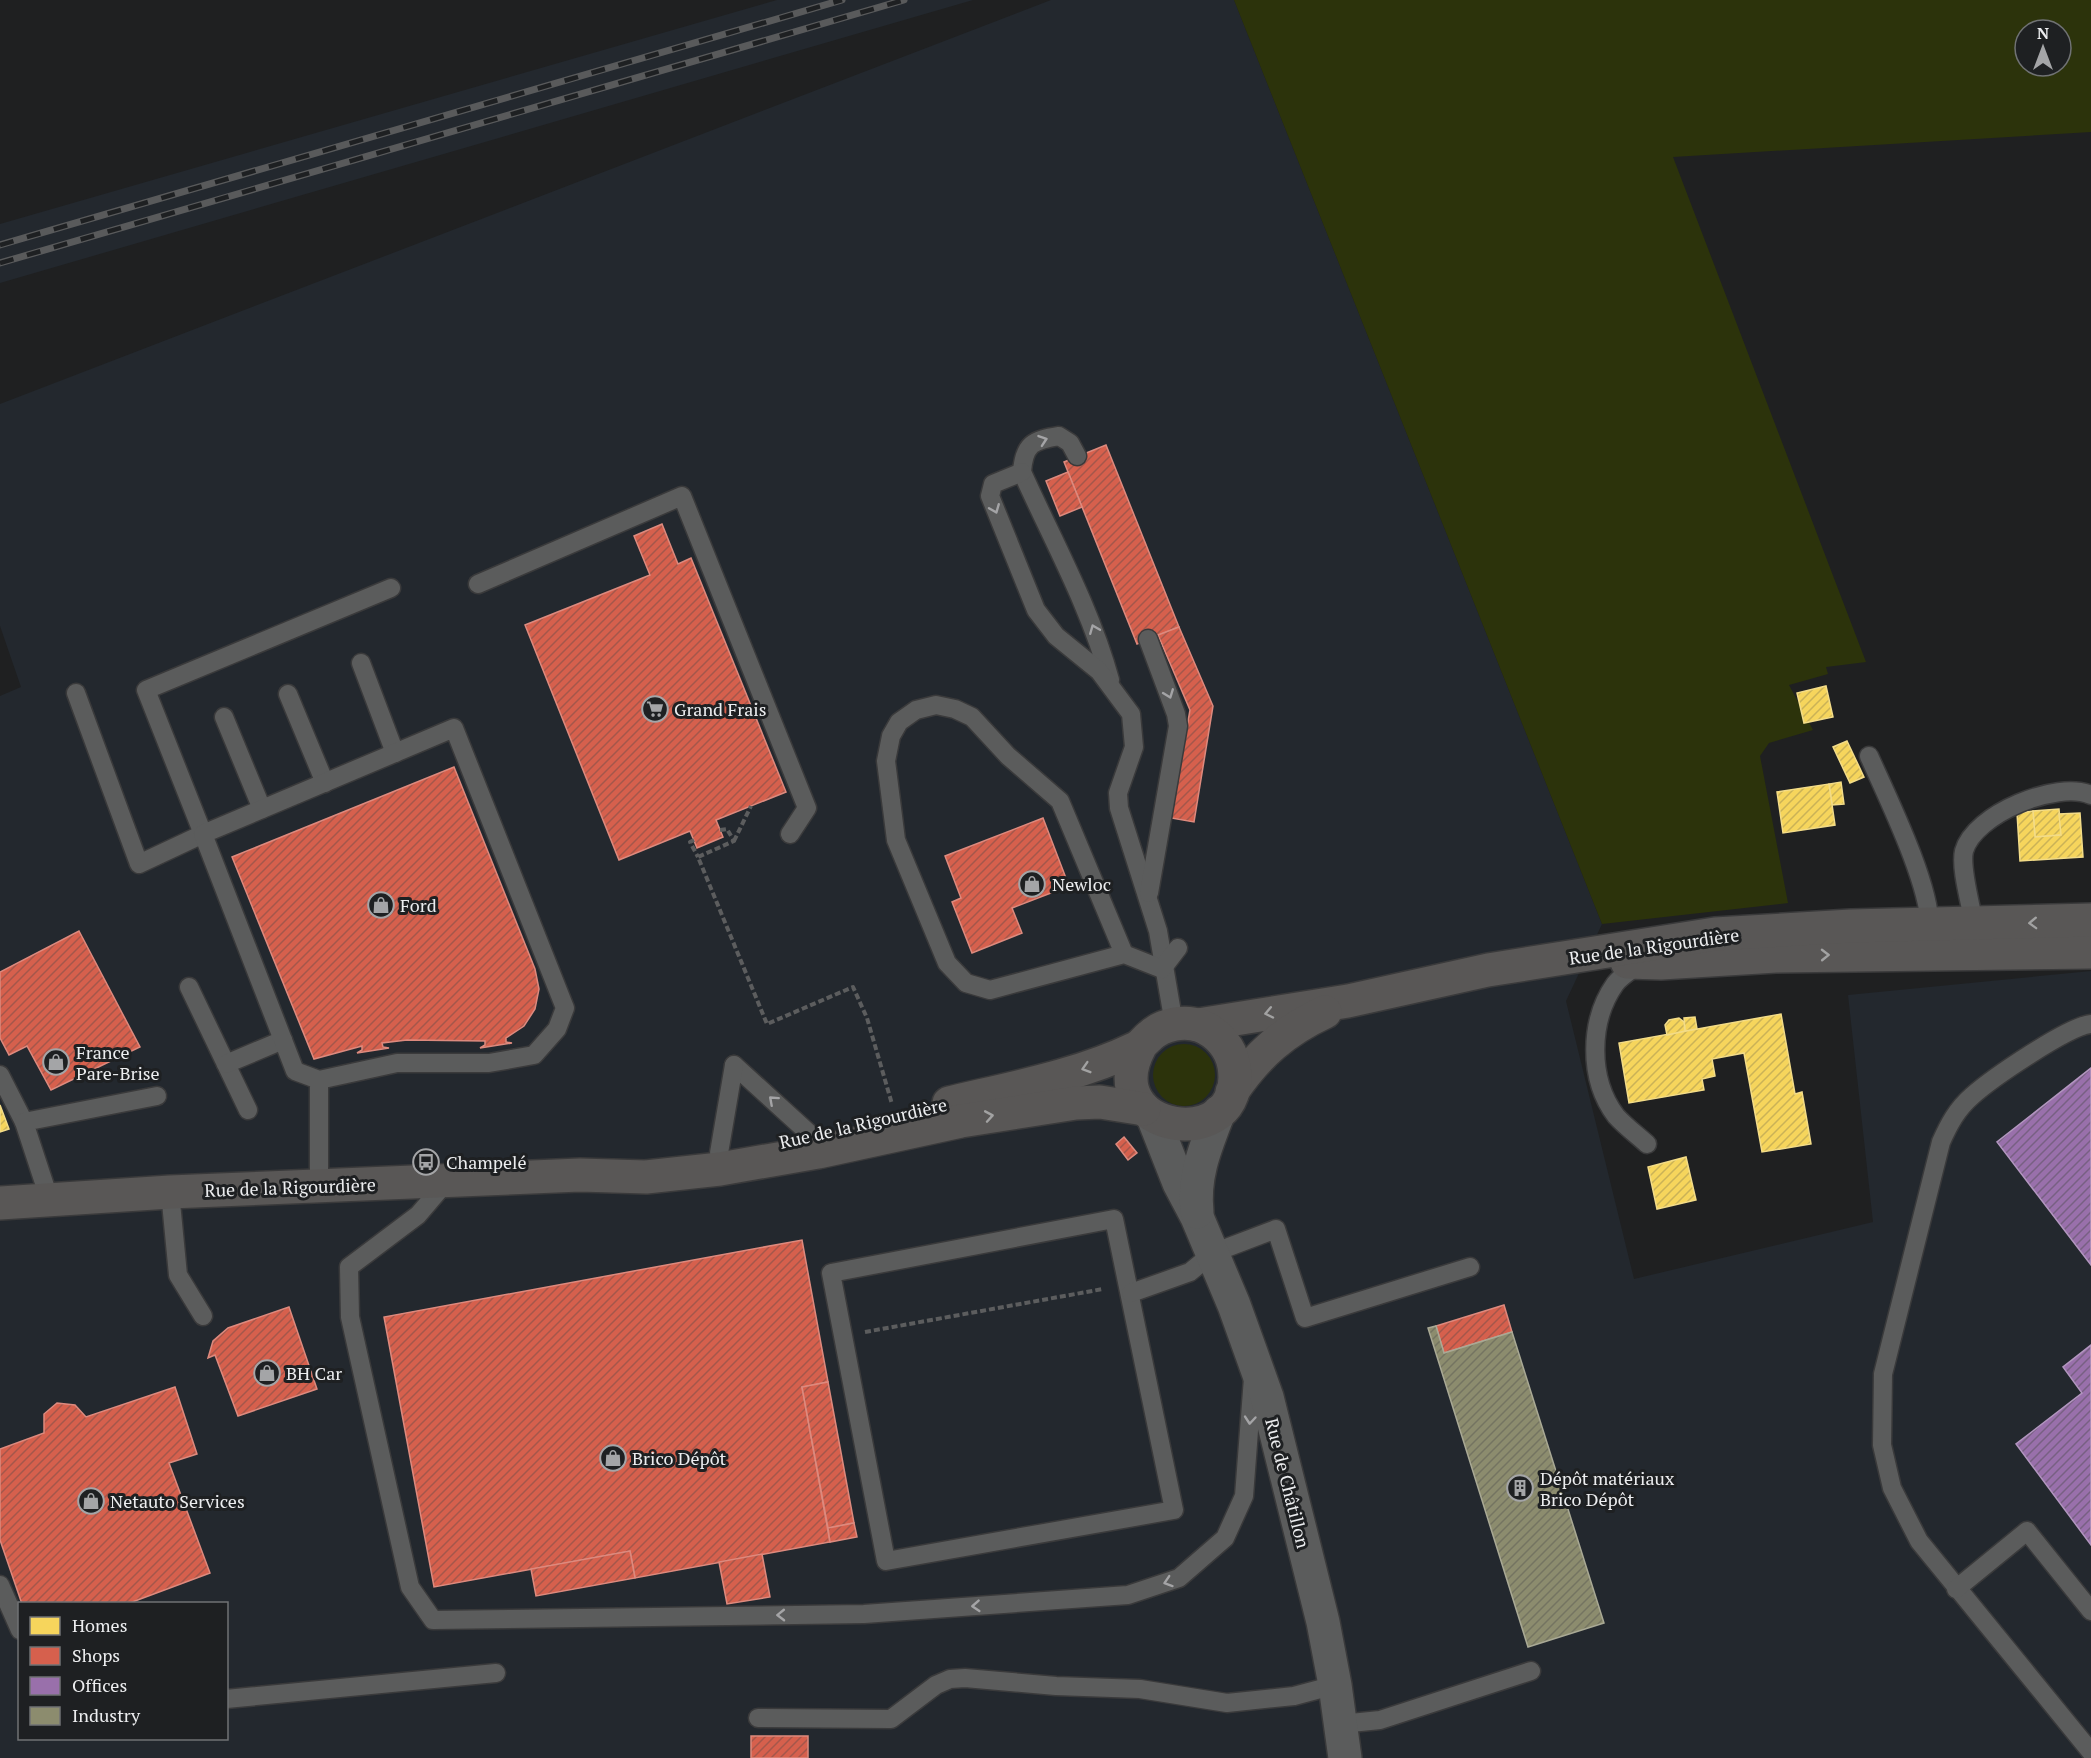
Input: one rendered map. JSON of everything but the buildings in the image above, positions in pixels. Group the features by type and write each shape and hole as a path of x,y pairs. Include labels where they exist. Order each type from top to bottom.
{"street":[{"name":"Rue de la Rigourdière","path":"1186,1025 1348,1000 1488,970 1715,934 1822,927 1929,932 1974,924 2091,920"},
{"name":"Rue de la Rigourdière","path":"1556,960 1640,963 1870,955 2091,952"},
{"name":"Rue de la Rigourdière","path":"1225,1102 1256,1059 1279,1037 1348,1000"},
{"path":"1186,1025 1222,1040 1234,1065 1225,1102 1198,1124 1187,1126 1164,1122 1149,1113 1138,1100 1132,1078 1135,1056 1140,1047 1160,1028 1186,1025"},
{"name":"Rue de la Rigourdière","path":"580,1175 812,1136 1091,1067 1140,1047"},
{"name":"Rue de la Rigourdière","path":"0,1203 49,1198 170,1192 580,1175 646,1177 720,1169 818,1152 961,1121 1076,1103 1100,1102 1149,1113"},
{"name":"Rue de Châtillon","path":"1197,1217 1196,1182 1200,1161 1225,1102"},
{"name":"Rue de Châtillon","path":"1149,1113 1179,1183 1213,1253 1255,1362 1287,1472 1335,1684 1345,1758"}],"lane":[{"path":"1077,456 1070,443 1059,436 1043,438 1029,446 1023,455 1022,472 1094,628 1111,685"},
{"path":"1022,472 993,484 990,496 1035,610 1056,636 1099,671 1126,704 1134,725 1132,756 1118,801 1122,822 1158,931 1162,969 1186,1025"},
{"path":"478,584 682,496 807,808 790,834"},
{"path":"76,693 139,864 203,834 454,728 565,1008 557,1029 534,1055 489,1063 397,1063 319,1080 295,1071 203,834 146,690 391,588"},
{"path":"1148,639 1176,714 1178,726 1148,896"},
{"path":"361,663 395,753"},
{"path":"288,694 325,783"},
{"path":"1124,954 1060,801 1008,756 972,717 955,709 936,705 916,710 899,722 891,736 886,761 896,840 947,963 966,983 990,990 1124,954 1162,969"},
{"path":"224,717 262,809"},
{"path":"1869,756 1896,817 1926,897 1929,932"},
{"path":"1974,924 1964,852 1970,838 2014,805 2044,794 2068,791 2091,795"},
{"name":"Rue de la Rigourdière","path":"1640,963 1667,952 1776,942 1822,927"},
{"name":"Rue de la Rigourdière","path":"1870,955 1929,932"},
{"path":"1162,969 1178,948"},
{"path":"1640,963 1616,982 1601,1010 1595,1041 1599,1081 1616,1115 1647,1144"},
{"path":"189,987 248,1110"},
{"path":"2091,1024 2058,1036 1972,1096 1952,1118 1941,1142 1883,1374 1882,1445 1892,1488 1919,1541 2091,1752"},
{"path":"226,1064 283,1040"},
{"path":"719,1153 734,1065 812,1136"},
{"path":"0,1075 24,1122 49,1198"},
{"path":"319,1080 320,1186"},
{"path":"24,1122 157,1096"},
{"path":"447,1181 418,1215 349,1267 350,1317 410,1587 433,1620 864,1614 1128,1595 1179,1578 1225,1538 1244,1497 1255,1362"},
{"path":"170,1192 178,1275 203,1316"},
{"path":"1114,1219 1174,1510 886,1561 844,1335 831,1273 1114,1219"},
{"path":"1129,1287 1190,1272 1213,1253 1276,1229 1305,1318 1470,1267"},
{"path":"1956,1589 2027,1531 2091,1611"},
{"path":"0,1585 18,1626"},
{"path":"1341,1724 1380,1720 1531,1671"},
{"path":"228,1700 496,1673"},
{"path":"758,1718 891,1719 936,1684 950,1679 965,1678 1140,1689 1227,1703 1294,1696 1335,1684"}],"path":[{"path":"698,857 734,842 751,806"},
{"path":"720,830 727,828 734,842"},
{"path":"694,840 690,842 767,1024 853,987 867,1018 895,1116"},
{"path":"844,1335 1117,1286 1129,1287"}],"shaded area":[{"path":"777,0 973,0 0,283 0,224"},
{"path":"1051,0 1234,0 1602,924 1566,1001 1634,1279 1873,1222 1848,995 2091,971 2091,1758 0,1758 0,696 21,687 0,626 0,404"}],"green space":[{"path":"1234,0 2091,0 2091,132 1673,157 1866,662 1826,667 1828,674 1789,685 1813,730 1769,743 1760,756 1788,903 1602,924"},
{"path":"1184,1044 1196,1046 1206,1053 1213,1063 1215,1075 1213,1087 1206,1097 1196,1104 1184,1106 1172,1104 1162,1097 1155,1087 1153,1075 1155,1063 1162,1053 1172,1046"}],"railway":[{"path":"0,245 842,0"},
{"path":"0,263 904,0"}],"place":[{"name":"Grand Frais","path":"655,709"},
{"name":"Newloc","path":"1032,884"},
{"name":"Ford","path":"381,905"},
{"name":"France Pare-Brise","path":"56,1062"},
{"name":"Champelé","path":"426,1162"},
{"name":"BH Car","path":"267,1373"},
{"name":"Brico Dépôt","path":"613,1458"},
{"name":"Dépôt matériaux Brico Dépôt","path":"1520,1488"},
{"name":"Netauto Services","path":"91,1501"}]}
